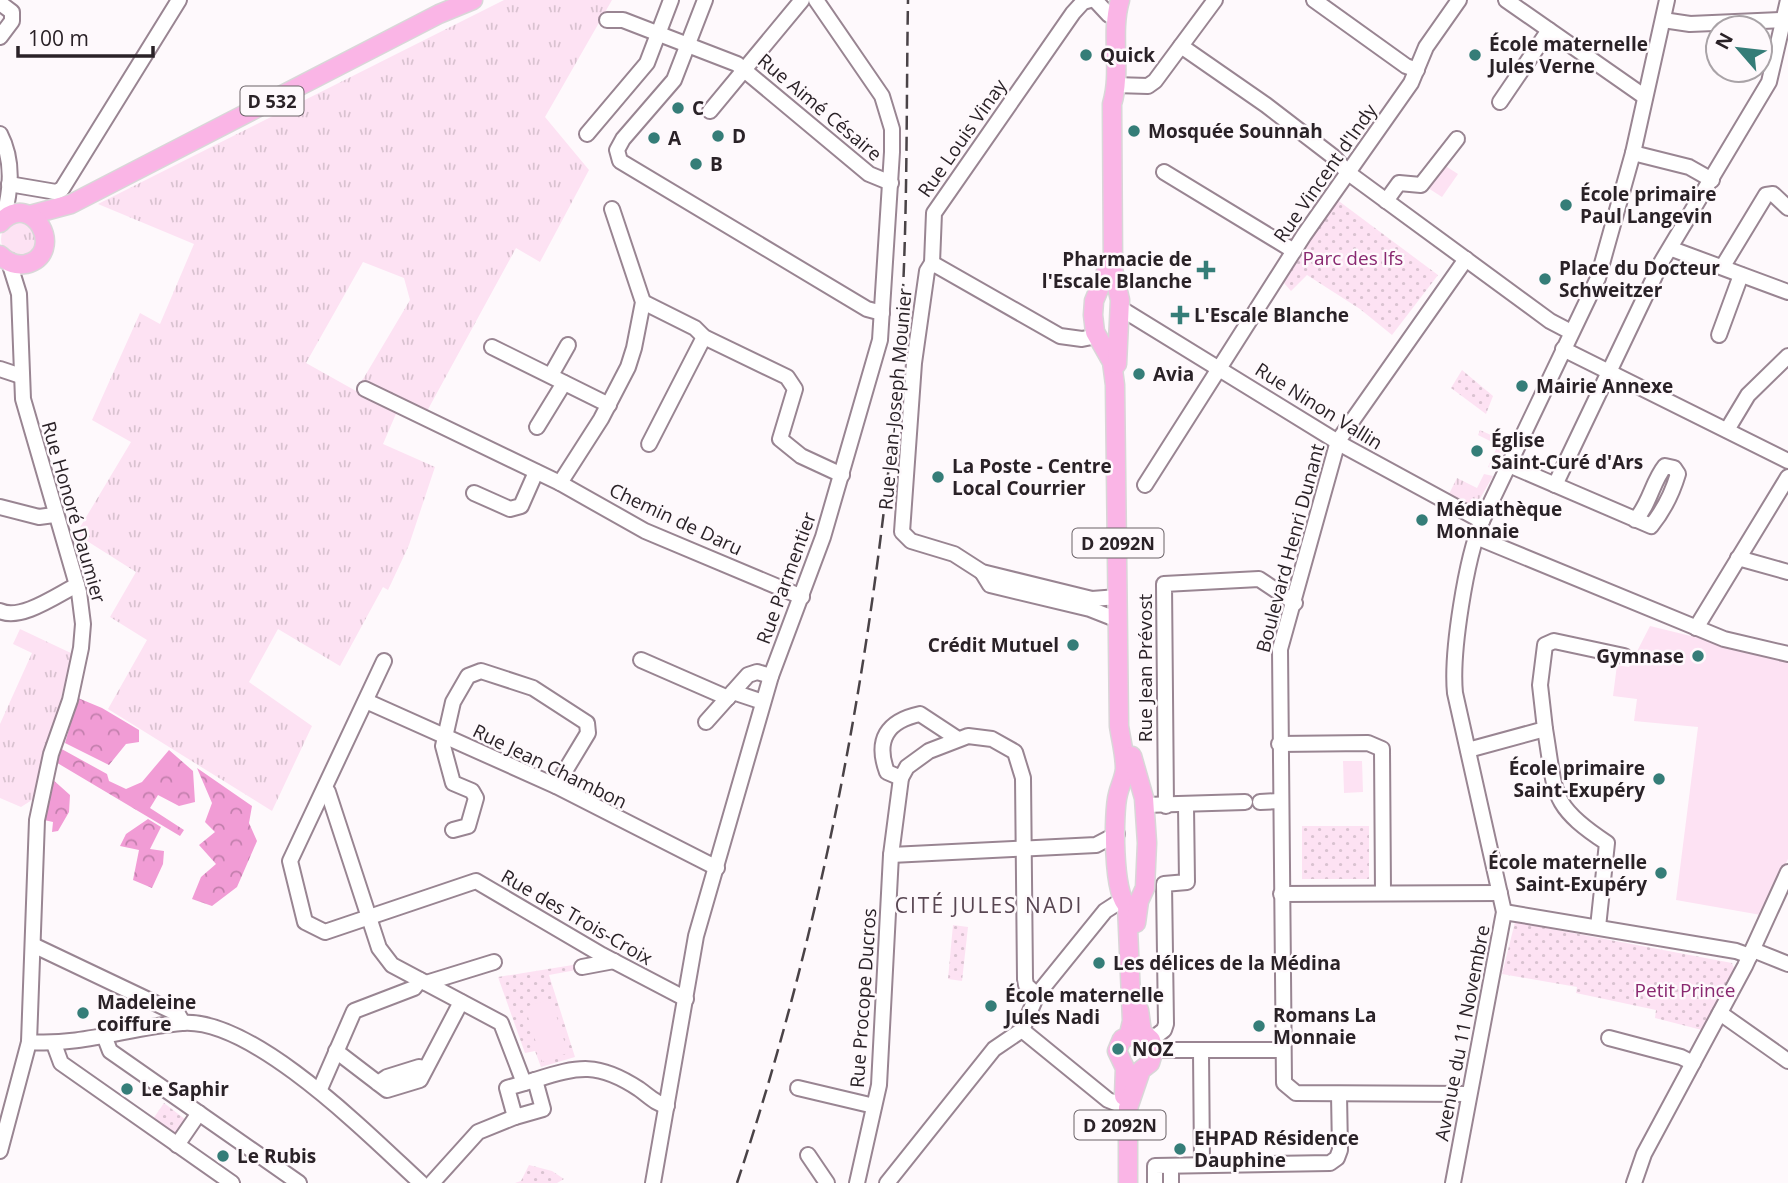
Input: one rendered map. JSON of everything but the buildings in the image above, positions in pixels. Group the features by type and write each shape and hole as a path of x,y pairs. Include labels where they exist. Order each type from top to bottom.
{"main road":[{"name":"D 532","path":"26,214 71,204 439,14 473,0"},
{"name":"D 2092N","path":"1120,0 1114,26 1111,318 1115,385 1119,701 1130,786"},
{"name":"D 2092N","path":"1111,8 1109,95 1112,104"},
{"name":"D 532","path":"45,237 71,204"},
{"path":"1,221 26,214 43,228 45,237 42,252 32,261 24,264 3,258"},
{"path":"1125,903 1147,874 1145,805 1130,786 1118,795 1116,853 1125,903 1132,1021 1144,1039 1150,1063 1133,1069 1117,1051 1122,1039 1144,1039"},
{"name":"D 2092N","path":"1120,1183 1125,1108 1133,1069"},
{"name":"D 2092N","path":"1125,1108 1128,1183"}],"street":[{"path":"9,187 56,192 62,189 179,0"},
{"path":"587,134 647,63 671,0"},
{"path":"705,0 674,80 619,145 620,161 631,171 867,309 882,313"},
{"path":"710,111 802,0"},
{"name":"Rue Parmentier","path":"653,1183 696,936 771,676 802,597 842,475 880,340 891,183 891,130 882,96 816,0"},
{"name":"Rue Louis Vinay","path":"932,264 933,213 1073,13 1083,2 1093,0 1111,8"},
{"path":"1115,85 1149,86 1215,0"},
{"path":"1314,0 1417,70"},
{"name":"Rue Vincent d'Indy","path":"1144,485 1294,251 1411,83 1426,47 1459,0"},
{"path":"1506,0 1645,97"},
{"name":"Avenue du 11 Novembre","path":"1453,1183 1504,912 1453,670 1476,537 1572,332 1609,245 1633,153 1667,0"},
{"path":"1555,485 1662,261 1672,249 1769,82 1787,0"},
{"path":"0,3 12,12 12,21 0,37"},
{"name":"Rue Aimé Césaire","path":"607,20 623,20 744,69 869,174 891,183"},
{"path":"1663,20 1690,24 1783,20"},
{"path":"1500,102 1549,30"},
{"path":"1181,46 1335,158 1347,172 1550,321 1572,332"},
{"path":"0,134 10,153 9,187 1,221"},
{"path":"1386,201 1399,183 1421,185 1457,139"},
{"path":"1633,153 1689,167 1712,180"},
{"path":"1164,173 1294,251"},
{"path":"9,187 12,202 26,214"},
{"path":"1723,266 1766,195 1773,194 1788,208"},
{"path":"560,483 609,405 628,367 643,302 612,209"},
{"path":"1672,249 1788,292"},
{"name":"Rue Honoré Daumier","path":"0,1151 29,1042 37,820 51,754 72,693 83,624 77,586 31,432 21,376 19,294 3,258"},
{"name":"Boulevard Henri Dunant","path":"1339,1094 1296,1093 1284,1083 1279,801 1280,649 1295,603 1316,511 1338,441 1466,259"},
{"name":"Rue Honoré Daumier","path":"19,294 32,261"},
{"path":"932,264 1060,336 1082,340 1111,318"},
{"name":"Rue Jean-Joseph Mounier","path":"932,264 925,284 914,363 902,532 911,541 954,554 982,572 1091,604 1118,620"},
{"path":"1719,335 1741,275"},
{"path":"643,302 695,328 704,337 792,381 795,389 780,439 801,456 842,475"},
{"name":"Rue Ninon Vallin","path":"1111,318 1139,320 1338,441 1482,521"},
{"path":"649,444 704,337"},
{"path":"551,375 568,345"},
{"path":"492,347 609,405"},
{"path":"1563,349 1788,461"},
{"path":"1727,430 1748,395 1788,356"},
{"path":"0,369 21,376"},
{"path":"537,428 564,383"},
{"name":"Chemin de Daru","path":"365,389 560,483 646,531 802,597"},
{"path":"1509,465 1635,520"},
{"path":"474,493 510,509 521,506 536,472"},
{"path":"1696,628 1786,483"},
{"path":"0,507 39,517 54,515"},
{"path":"1476,537 1724,639 1788,654"},
{"path":"1738,558 1788,572"},
{"name":"Rue Jean Prévost","path":"1166,806 1164,584 1259,579 1295,603"},
{"path":"0,611 7,615 21,612 77,586"},
{"name":"Rue Jean-Joseph Mounier","path":"1091,604 1118,597"},
{"path":"1598,928 1606,843 1575,822 1556,795 1540,685 1545,645 1554,641 1624,656"},
{"path":"641,660 731,695 763,702"},
{"name":"Rue des Trois-Croix","path":"384,661 290,861 305,922 325,932 476,881 614,961 686,999"},
{"path":"453,830 468,826 476,798 472,791 453,783 443,746 453,702 468,677 481,671 533,688 587,723 588,733 556,786"},
{"path":"706,722 748,675 757,672 771,676"},
{"name":"Rue Jean Chambon","path":"366,701 556,786 717,868"},
{"path":"958,739 920,714 901,718 888,731 880,752 887,772 901,778 907,768 929,751 968,736 992,739 1016,752 1023,778 1025,979 1026,985 1037,995"},
{"path":"1468,750 1545,729"},
{"path":"1279,744 1368,743 1382,750 1383,892"},
{"name":"Rue Procope Ducros","path":"857,1183 879,1085 891,855 901,778"},
{"path":"325,788 384,957 501,1023 543,1109 478,1132 432,1183"},
{"path":"1145,805 1186,806 1279,801"},
{"path":"1144,1039 1164,1030 1166,1024 1164,884 1187,882 1186,806"},
{"path":"1096,845 1117,834"},
{"path":"891,855 1096,845 1116,853"},
{"path":"1634,1183 1644,1154 1751,953 1788,872"},
{"path":"1281,894 1500,893"},
{"path":"887,1183 994,1049 1022,1030 1037,995 1125,903"},
{"path":"1504,912 1751,953 1788,964"},
{"path":"34,946 178,1014 183,1023"},
{"path":"582,967 614,961"},
{"path":"320,1089 355,1011 414,988 423,981 494,962"},
{"path":"336,1051 387,1090 420,1080 461,1002"},
{"path":"1720,1013 1788,1061"},
{"path":"29,1042 54,1044 105,1038 183,1023 207,1024 238,1038 320,1089 421,1183"},
{"path":"1022,1030 1108,1100 1125,1108"},
{"path":"105,1038 110,1051 299,1183"},
{"path":"1609,1038 1681,1057 1693,1063"},
{"path":"1144,1039 1201,1051 1283,1050"},
{"path":"54,1044 61,1063 177,1145 215,1179 232,1183"},
{"path":"1201,1051 1202,1163"},
{"path":"515,1117 507,1088 590,1067 637,1088 667,1106"},
{"path":"798,1088 874,1106"},
{"path":"1155,1183 1154,1166 1202,1163 1330,1163 1337,1158 1339,1150 1339,1094 1469,1094"},
{"path":"177,1145 199,1113"},
{"path":"808,1155 827,1183"},
{"path":"1171,1166 1171,1183"}],"green space":[{"path":"504,0 612,0 545,117 589,170 540,262 516,248 426,413 401,402 383,444 435,467 409,545 388,590 383,587 340,666 278,629 249,682 312,726 272,811 108,709 147,640 110,617 136,572 76,534 131,442 92,420 140,313 160,324 194,244 98,204","holes":["363,262 404,278 410,300 356,391 306,363"]},
{"path":"1444,165 1458,174 1442,197 1428,188"},
{"name":"Parc des Ifs","path":"1336,199 1438,275 1392,335 1360,309 1307,275 1291,291 1284,283"},
{"path":"19,221 32,226 37,239 32,252 19,257 6,252 1,239 6,226"},
{"path":"1462,370 1493,396 1486,414 1451,388"},
{"path":"1480,430 1508,443 1496,470 1488,467 1498,445 1478,435"},
{"path":"1484,474 1493,476 1478,502 1467,503 1449,494 1457,478 1477,488"},
{"path":"1650,626 1788,660 1788,859 1761,915 1676,900 1698,727 1634,721 1637,699 1613,696 1617,665 1629,667"},
{"path":"20,629 73,654 32,800 21,807 0,798 0,724 32,653 13,644"},
{"path":"78,698 102,708 139,730 139,742 126,744 109,765 65,743"},
{"path":"58,747 107,774 109,781 126,789 142,782 169,750 193,771 195,802 179,806 158,795 150,808 184,830 180,836 54,761"},
{"path":"1343,761 1362,761 1363,792 1344,793"},
{"path":"197,768 252,806 249,823 257,841 237,887 212,906 192,899 201,877 216,864 199,845 215,832 205,822 212,803"},
{"path":"51,778 70,795 69,812 58,831 52,832 53,822 44,820"},
{"path":"148,819 161,827 150,849 164,851 163,864 152,888 133,880 139,850 120,846 126,834"},
{"path":"1302,826 1369,826 1369,879 1302,879"},
{"name":"Petit Prince","path":"1515,922 1732,963 1735,971 1702,1030 1655,1018 1656,1010 1576,993 1577,987 1502,974"},
{"path":"953,925 968,927 962,981 948,979"},
{"path":"579,964 576,970 549,975 575,1057 541,1067 535,1051 525,1053 498,977"},
{"path":"551,999 568,1053 542,1062 525,1007"},
{"path":"164,1103 186,1120 175,1134 153,1119"},
{"path":"529,1165 552,1171 564,1179 557,1183 515,1183 521,1181"}],"railway":[{"path":"737,1183 797,981 822,878 862,671 877,566 899,356 905,223 908,0"}],"place":[{"name":"Quick","path":"1086,55"},
{"name":"École maternelle Jules Verne","path":"1475,55"},
{"name":"C","path":"678,108"},
{"name":"Mosquée Sounnah","path":"1134,131"},
{"name":"D","path":"718,136"},
{"name":"A","path":"654,138"},
{"name":"B","path":"696,164"},
{"name":"École primaire Paul Langevin","path":"1566,205"},
{"name":"Pharmacie de l'Escale Blanche","path":"1206,270"},
{"name":"Place du Docteur Schweitzer","path":"1545,279"},
{"name":"L'Escale Blanche","path":"1180,315"},
{"name":"Avia","path":"1139,374"},
{"name":"Mairie Annexe","path":"1522,386"},
{"name":"Église Saint-Curé d'Ars","path":"1477,451"},
{"name":"La Poste - Centre Local Courrier","path":"938,477"},
{"name":"Médiathèque Monnaie","path":"1422,520"},
{"name":"Crédit Mutuel","path":"1073,645"},
{"name":"Gymnase","path":"1698,656"},
{"name":"École primaire Saint-Exupéry","path":"1659,779"},
{"name":"École maternelle Saint-Exupéry","path":"1661,873"},
{"name":"Les délices de la Médina","path":"1099,963"},
{"name":"École maternelle Jules Nadi","path":"991,1006"},
{"name":"Madeleine coiffure","path":"83,1013"},
{"name":"Romans La Monnaie","path":"1259,1026"},
{"name":"NOZ","path":"1118,1049"},
{"name":"Le Saphir","path":"127,1089"},
{"name":"EHPAD Résidence Dauphine","path":"1180,1149"},
{"name":"Le Rubis","path":"223,1156"}],"district":[{"name":"CITÉ JULES NADI","path":"989,905"}]}
